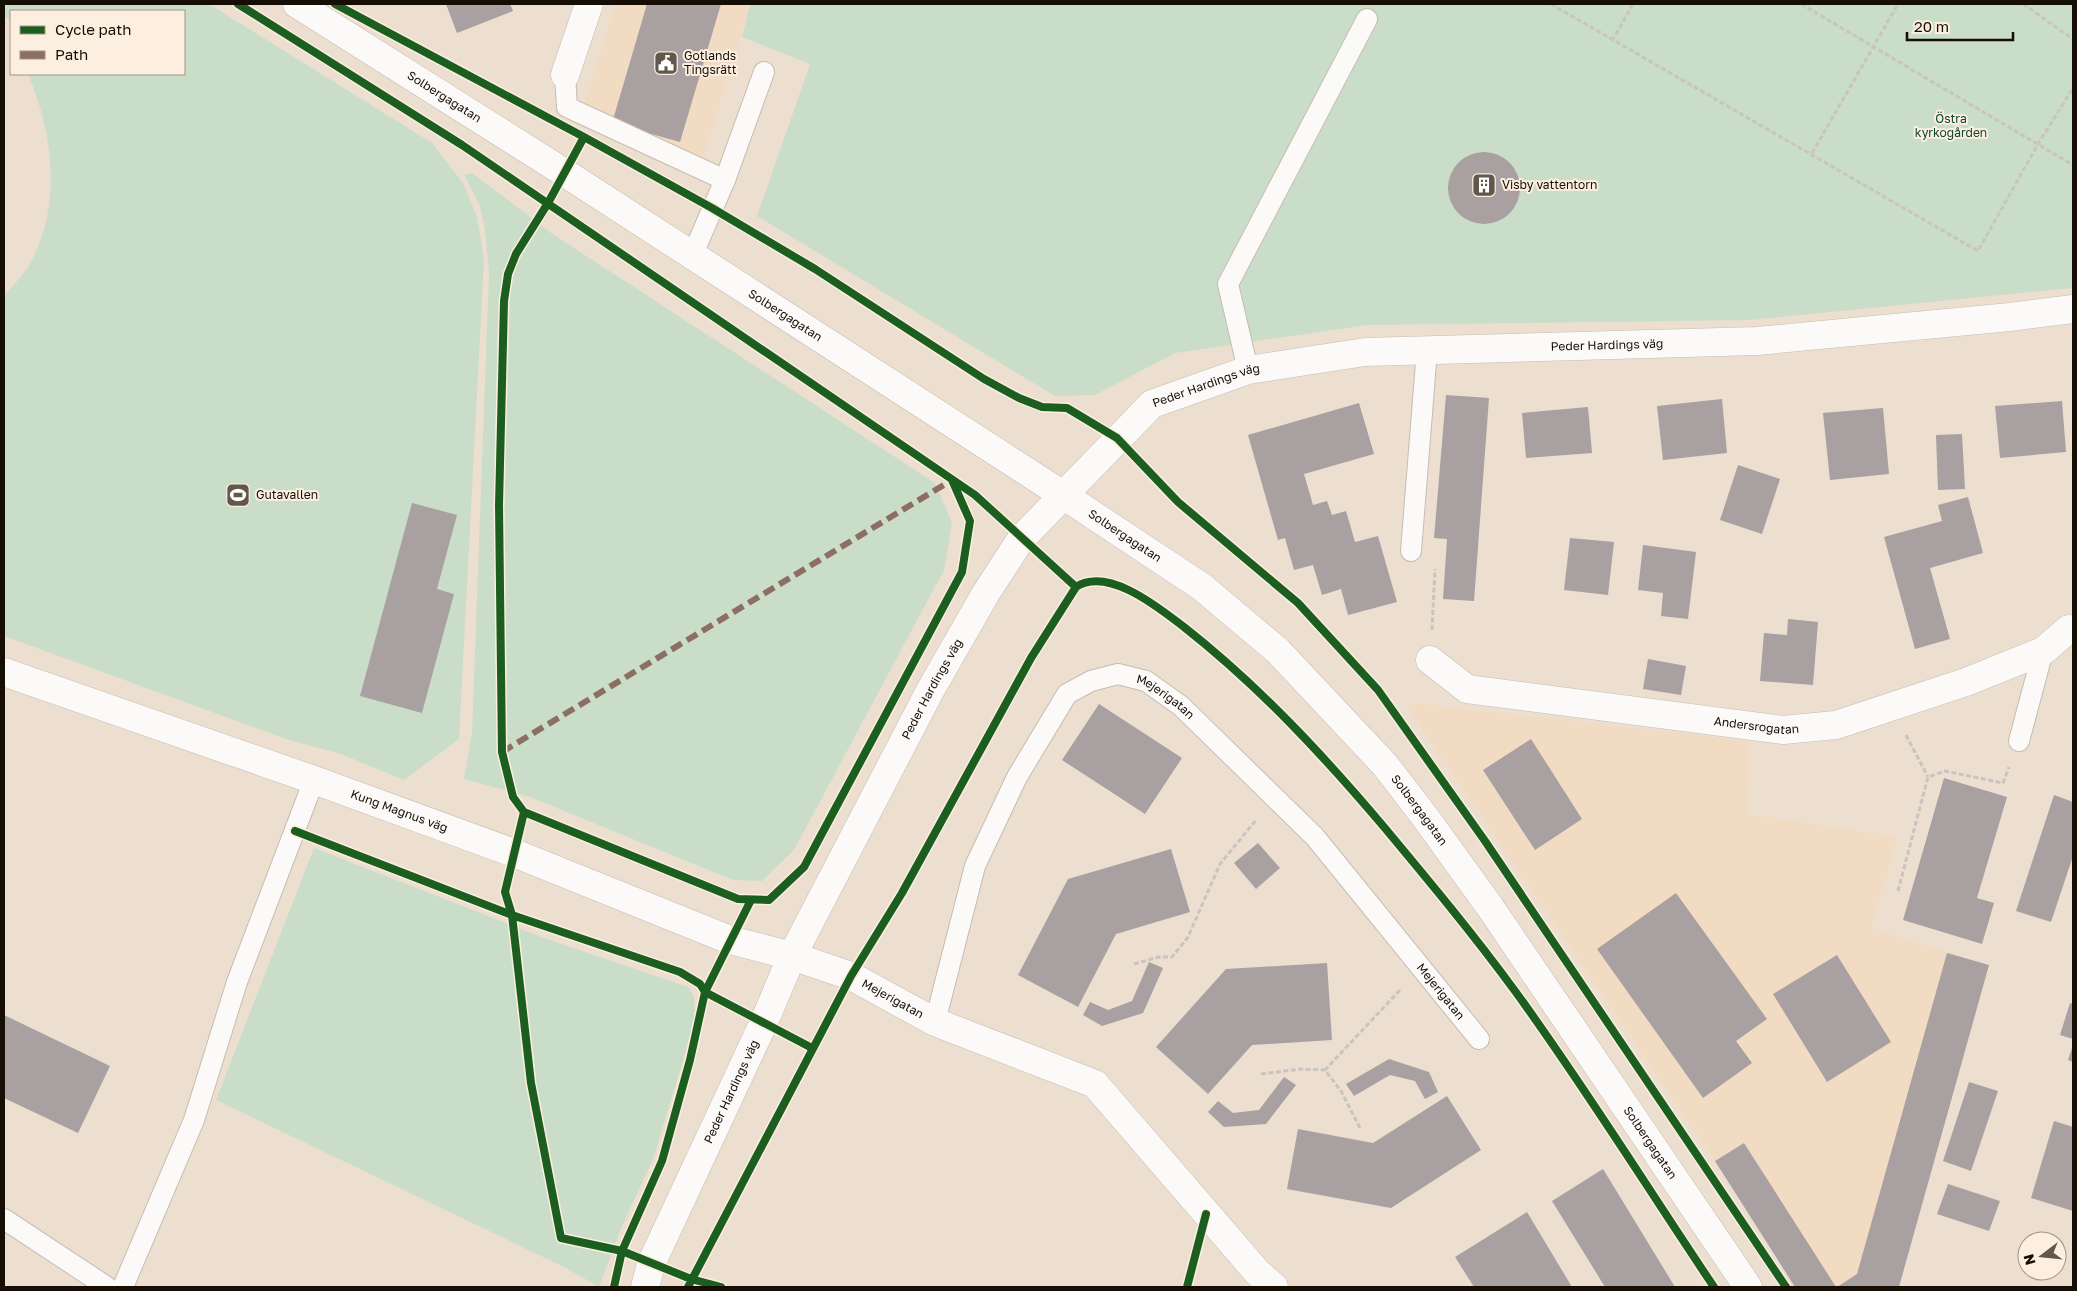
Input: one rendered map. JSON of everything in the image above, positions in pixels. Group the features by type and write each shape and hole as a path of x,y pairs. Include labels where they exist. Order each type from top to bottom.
{"street":[{"name":"Solbergagatan","path":"297,4 565,172 1063,495 1202,587 1278,651 1385,765 1490,907 1748,1287"},
{"path":"565,75 590,4"},
{"name":"Peder Hardings väg","path":"645,1287 651,1264 764,1022 792,956 926,697 986,594 1022,539 1152,404 1248,370 1365,352 1757,341 2010,317 2073,309"},
{"name":"Andersrogatan","path":"1430,660 1467,689 1783,730 1836,725 1966,682 2043,651 2072,624"},
{"name":"Kung Magnus väg","path":"4,672 314,780 514,853 730,940 792,956"},
{"name":"Mejerigatan","path":"792,956 851,976 935,1022 1095,1084 1256,1272 1274,1287"}],"lane":[{"path":"1248,370 1228,284 1368,19"},
{"path":"692,256 725,180 764,72"},
{"path":"565,75 567,107 725,180"},
{"path":"1411,551 1427,350"},
{"path":"2019,741 2043,651"},
{"name":"Mejerigatan","path":"935,1022 975,866 1017,777 1067,694 1091,681 1118,674 1146,681 1181,706 1315,837 1479,1039"},
{"path":"122,1287 194,1120 237,982 314,780"},
{"path":"4,1219 107,1287"}],"path":[{"path":"1551,4 1978,252 2038,144 2073,88"},
{"path":"1612,41 1633,4"},
{"path":"1801,4 2073,165"},
{"path":"1812,154 1898,4"},
{"path":"2023,4 2073,40"},
{"path":"1411,551 1435,565 1430,660"},
{"path":"1892,706 1928,777 1898,892"},
{"path":"1928,777 1945,772 2002,783 2019,741"},
{"path":"1134,964 1159,957 1172,957 1188,937 1220,864 1275,797"},
{"path":"1262,1074 1301,1069 1325,1070 1421,967"},
{"path":"1325,1070 1341,1091 1360,1128"}],"shaded area":[{"path":"615,4 750,4 697,179 580,119"},
{"path":"1404,702 1750,741 1748,814 1898,837 1871,928 1989,965 1899,1287 1795,1287 1715,1161"}],"green space":[{"name":"Gutavallen","path":"4,4 209,4 432,143 463,183 477,217 484,259 459,739 404,780 341,754 289,740 4,636 4,295 27,269 38,246 46,222 50,197 49,147 44,122 28,75 185,75 185,10 10,10 10,20 4,17"},
{"name":"Östra kyrkogården","path":"750,4 2073,4 2073,288 1750,320 1367,325 1175,353 1095,395 1055,396 757,216 810,64 742,37"},
{"path":"472,173 551,233 935,483 952,523 944,570 794,850 762,881 733,880 530,797 464,779 472,732 489,274 485,229 480,206 464,175"},
{"path":"314,848 547,939 688,987 694,997 695,1018 682,1064 653,1159 622,1226 599,1287 566,1268 216,1100"}],"building":[{"path":"446,4 510,4 513,11 457,33"},
{"name":"Gotlands Tingsrätt","path":"647,4 721,4 680,142 612,123"},
{"name":"Visby vattentorn","path":"1484,152 1498,155 1510,162 1517,174 1520,188 1517,202 1510,214 1498,221 1484,224 1470,221 1458,214 1451,202 1448,188 1451,174 1458,162 1470,155"},
{"path":"1446,395 1489,398 1474,601 1443,599 1447,539 1434,538"},
{"path":"1722,399 1727,453 1663,460 1657,406"},
{"path":"2062,401 2066,452 2000,458 1995,406"},
{"path":"1359,403 1374,454 1304,474 1313,505 1327,501 1332,515 1346,511 1355,542 1378,536 1397,602 1348,615 1341,589 1322,595 1313,565 1294,570 1285,538 1278,540 1248,435"},
{"path":"1588,407 1592,453 1526,458 1522,413"},
{"path":"1883,408 1889,474 1830,480 1823,413"},
{"path":"1962,434 1965,489 1938,490 1936,435"},
{"path":"1738,465 1780,479 1762,534 1720,520"},
{"path":"1968,497 1983,553 1930,568 1950,639 1915,649 1884,537 1942,521 1938,505"},
{"path":"412,503 457,515 437,589 454,594 422,713 360,696"},
{"path":"1570,538 1614,542 1608,595 1564,590"},
{"path":"1643,545 1696,552 1688,619 1661,616 1663,593 1638,590"},
{"path":"1788,619 1818,622 1813,685 1760,681 1764,633 1787,635"},
{"path":"1648,659 1686,666 1681,695 1643,689"},
{"path":"1099,704 1182,758 1145,814 1062,760"},
{"path":"1531,739 1582,819 1535,850 1483,770"},
{"path":"1944,778 2007,797 1977,898 1994,903 1982,944 1903,920"},
{"path":"2054,795 2073,802 2073,856 2051,922 2016,911"},
{"path":"1258,843 1280,868 1256,889 1234,863"},
{"path":"1171,849 1190,912 1116,934 1078,1007 1018,975 1068,879"},
{"path":"1676,893 1767,1019 1736,1041 1752,1063 1703,1098 1597,949"},
{"path":"1947,953 1989,965 1899,1287 1837,1287 1857,1274"},
{"path":"1837,955 1891,1042 1827,1082 1773,994"},
{"path":"1149,962 1163,968 1143,1013 1102,1026 1083,1015 1090,1002 1108,1010 1132,1001"},
{"path":"1327,963 1332,1040 1252,1045 1208,1094 1156,1047 1226,969"},
{"path":"2070,1003 2073,1004 2073,1039 2060,1035"},
{"path":"4,1015 110,1066 78,1133 4,1098"},
{"path":"2073,1045 2073,1062 2068,1060"},
{"path":"1389,1059 1429,1072 1438,1092 1425,1099 1415,1081 1390,1075 1354,1096 1346,1084"},
{"path":"1284,1077 1296,1085 1266,1124 1224,1127 1208,1112 1218,1101 1233,1113 1259,1110"},
{"path":"1969,1082 1998,1091 1971,1171 1943,1161"},
{"path":"1447,1096 1481,1150 1391,1208 1287,1189 1298,1129 1373,1143"},
{"path":"2054,1121 2073,1127 2073,1211 2031,1198"},
{"path":"1744,1143 1836,1287 1795,1287 1715,1161"},
{"path":"1603,1169 1675,1287 1605,1287 1552,1201"},
{"path":"1948,1184 2000,1201 1989,1231 1937,1214"},
{"path":"1527,1212 1572,1287 1474,1287 1455,1257"}],"marked path":[{"path":"502,752 952,480 954,483"}],"cycle path":[{"path":"238,4 462,145 975,495 1076,587 1089,582 1118,585 1147,600 1212,650 1264,697 1338,774 1467,929 1515,991 1566,1064 1714,1287"},
{"path":"335,4 584,137 712,208 815,269 984,379 1019,398 1042,407 1067,408 1117,438 1178,502 1298,603 1378,690 1485,841 1786,1287"},
{"path":"584,137 548,203 516,254 508,274 504,301 499,505 502,752 513,797 524,812 505,892 512,915 531,1083 561,1238 622,1251 614,1287"},
{"path":"524,812 738,899 769,900 804,867 962,572 970,521 952,480"},
{"path":"688,1287 851,976 902,893 1031,658 1076,587"},
{"path":"295,831 512,915 680,972 700,984 705,992 812,1048"},
{"path":"721,1287 691,1279 622,1251 662,1161 690,1060 705,992 751,900"},
{"path":"1187,1287 1206,1214"}],"place":[{"name":"Gotlands Tingsrätt","path":"666,63"},
{"name":"Visby vattentorn","path":"1484,185"},
{"name":"Gutavallen","path":"238,495"}]}
